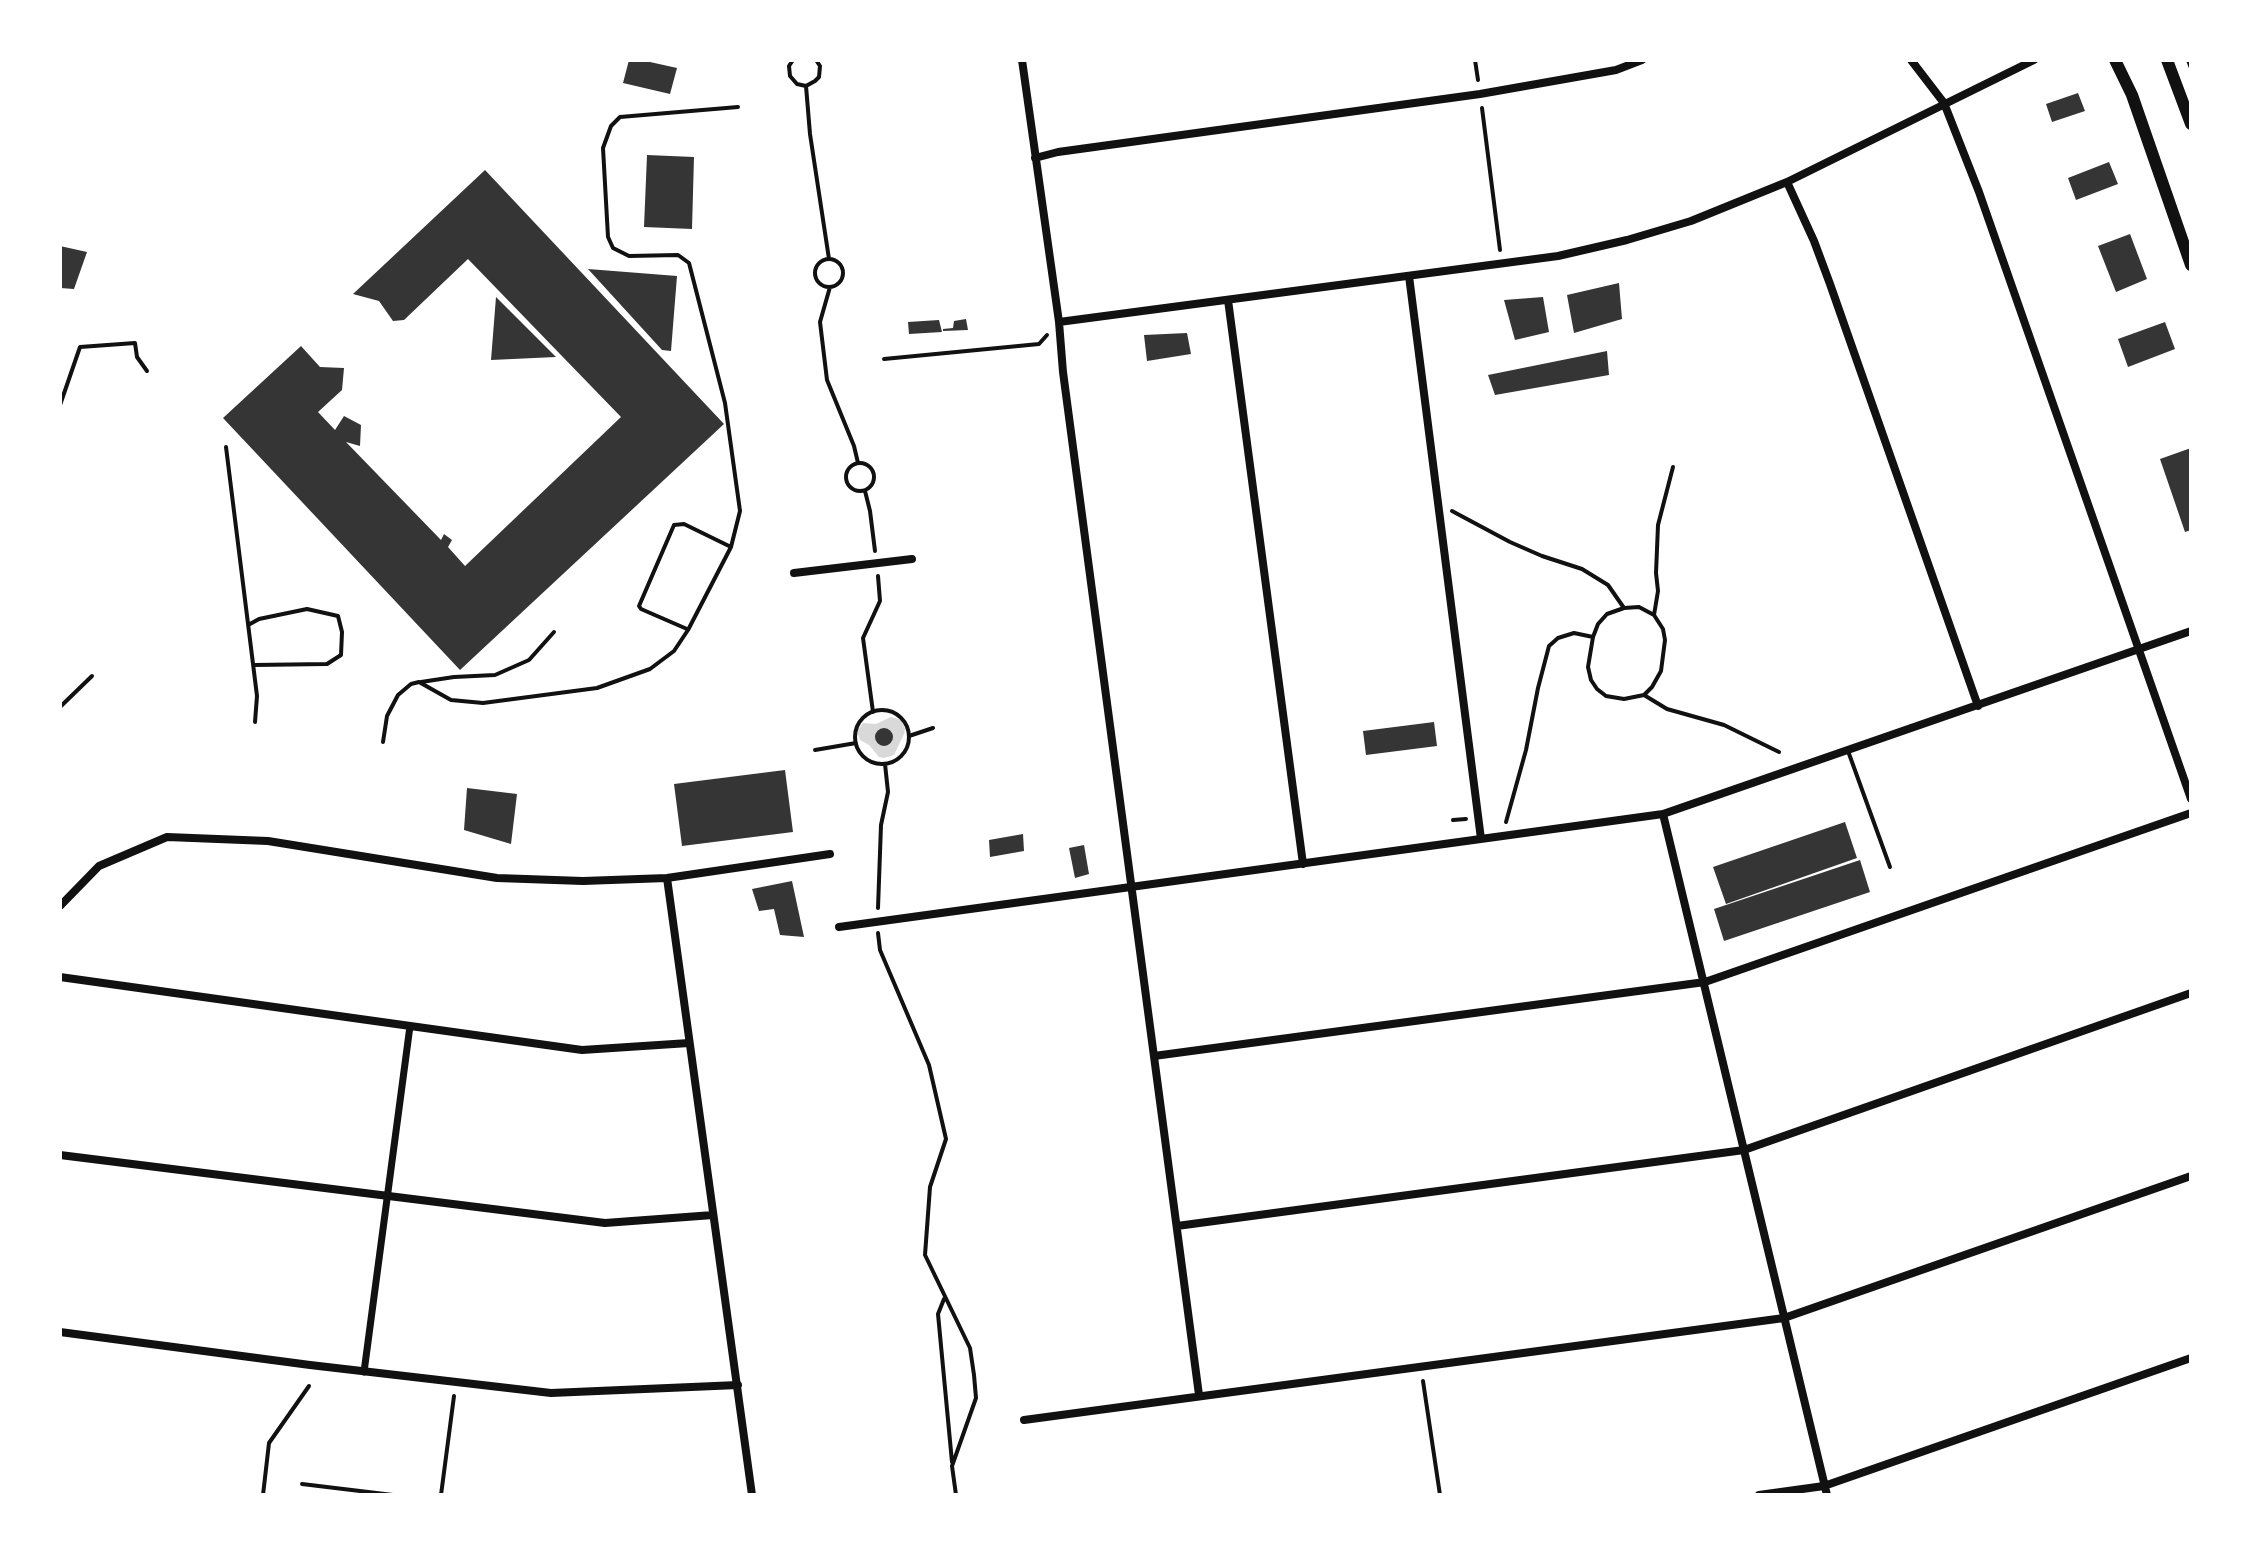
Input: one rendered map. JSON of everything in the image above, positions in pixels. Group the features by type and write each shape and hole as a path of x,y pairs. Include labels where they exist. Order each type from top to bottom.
{"main road":[{"path":"2115,60 2132,95 2191,265"},
{"path":"2167,60 2191,124"}],"street":[{"path":"1022,60 1199,1395"},
{"path":"1035,158 1058,152 1480,94 1616,70 1642,60"},
{"path":"1911,60 1944,103 1985,207 2191,799"},
{"path":"1059,322 1558,256 1659,232 1787,182 2034,60"},
{"path":"1787,182 1830,284 1978,706"},
{"path":"1409,276 1481,839"},
{"path":"1228,300 1303,864"},
{"path":"794,573 912,559"},
{"path":"839,927 1663,814 2191,631"},
{"path":"1154,1056 1705,982 2191,813"},
{"path":"1663,814 1825,1490"},
{"path":"60,906 99,866 167,837 268,841 497,878 583,881 667,878 830,854"},
{"path":"667,878 752,1495"},
{"path":"60,977 582,1050 689,1043"},
{"path":"1177,1226 1744,1150 2191,993"},
{"path":"364,1372 410,1026"},
{"path":"60,1155 605,1223 713,1215"},
{"path":"1024,1420 1784,1318 2191,1176"},
{"path":"60,1332 551,1393 738,1385"},
{"path":"1759,1495 1825,1490 2191,1358"}],"lane":[{"path":"419,682 451,700 483,703 597,688 650,669 674,651 688,630 731,547 740,511 725,403 689,263 678,255 629,256 613,248 608,237 603,148 611,126 620,117 738,107"},
{"path":"226,447 250,624 257,696 255,722"},
{"path":"688,630 639,606 674,525 684,524 731,547"},
{"path":"250,624 259,619 307,609 338,616 342,632 341,655 327,664 254,665"},
{"path":"383,742 387,716 398,695 411,684 495,675 529,660 554,632"},
{"path":"1848,751 1890,867"}],"path":[{"path":"793,60 789,66 790,76 797,84 806,86 819,77 820,66 816,60"},
{"path":"1475,60 1502,264"},
{"path":"2188,60 2191,68"},
{"path":"806,86 829,259"},
{"path":"829,259 838,262 843,270 839,283 830,287 818,282 814,273 820,261 829,259"},
{"path":"830,287 820,322 827,380 858,463"},
{"path":"884,359 1039,344 1059,322"},
{"path":"60,405 80,347 135,343 137,357 147,371"},
{"path":"858,463 867,464 874,471 874,481 865,491 851,488 846,480 849,467 858,463"},
{"path":"1654,615 1658,591 1658,525 1673,467"},
{"path":"865,491 880,601 863,638 873,712"},
{"path":"1449,510 1510,542 1582,569 1608,585 1624,608"},
{"path":"1639,607 1654,615 1663,629 1665,640 1661,671 1652,687 1644,695 1624,699 1606,696 1591,680 1588,667 1598,624 1607,614 1624,608 1639,607"},
{"path":"1502,837 1526,750 1549,646 1558,638 1574,633 1593,637"},
{"path":"60,707 92,676"},
{"path":"1644,695 1667,709 1724,725 1779,752"},
{"path":"873,712 894,713 902,719 909,736 904,753 897,760 885,764 863,756 856,743 856,730 861,721 873,712"},
{"path":"909,736 933,728"},
{"path":"815,750 856,743"},
{"path":"885,764 888,792 881,825 877,922 880,950 929,1065 946,1139 930,1187 925,1255 970,1348 976,1398 952,1466"},
{"path":"1453,820 1468,819"},
{"path":"944,1299 938,1314 956,1495"},
{"path":"1421,1367 1440,1495"},
{"path":"441,1495 455,1382"},
{"path":"263,1495 269,1443 309,1386"},
{"path":"302,1484 393,1495"}],"shaded area":[{"path":"891,717 901,720 904,734 894,755 879,757 860,740 857,731 863,723 876,724"}],"building":[{"path":"629,60 677,68 670,94 623,83"},
{"path":"2078,93 2085,111 2052,122 2046,104"},
{"path":"647,155 694,157 692,229 644,227"},
{"path":"2109,162 2118,184 2076,200 2068,178"},
{"path":"485,170 724,424 460,670 223,418 301,346 320,367 344,368 342,390 318,412 335,430 344,416 361,425 360,446 346,442 441,540 444,534 452,540 448,547 465,566 621,417 468,259 404,320 393,321 379,301 353,294"},
{"path":"2130,234 2147,279 2116,292 2098,246"},
{"path":"60,246 87,252 74,289 60,288"},
{"path":"588,269 677,276 671,351 662,350"},
{"path":"1619,283 1622,319 1574,333 1567,295"},
{"path":"496,297 556,357 491,360"},
{"path":"1543,297 1549,332 1515,340 1504,300"},
{"path":"966,319 968,330 943,331 953,328 954,321"},
{"path":"939,320 942,332 909,334 908,322"},
{"path":"2165,322 2175,349 2128,367 2118,339"},
{"path":"1187,333 1191,354 1147,361 1144,335"},
{"path":"1607,351 1609,375 1495,395 1488,375"},
{"path":"2191,448 2191,530 2185,532 2160,459"},
{"path":"1434,722 1437,746 1366,755 1363,731"},
{"path":"884,728 893,737 884,746 875,737"},
{"path":"785,770 793,832 682,846 674,784"},
{"path":"467,788 517,794 511,844 464,830"},
{"path":"1845,822 1857,858 1726,904 1713,867"},
{"path":"1023,834 1024,851 990,857 989,840"},
{"path":"1084,845 1089,874 1075,878 1069,848"},
{"path":"1860,860 1870,892 1724,941 1714,909"},
{"path":"792,881 804,937 780,935 774,909 759,911 752,889"}]}
